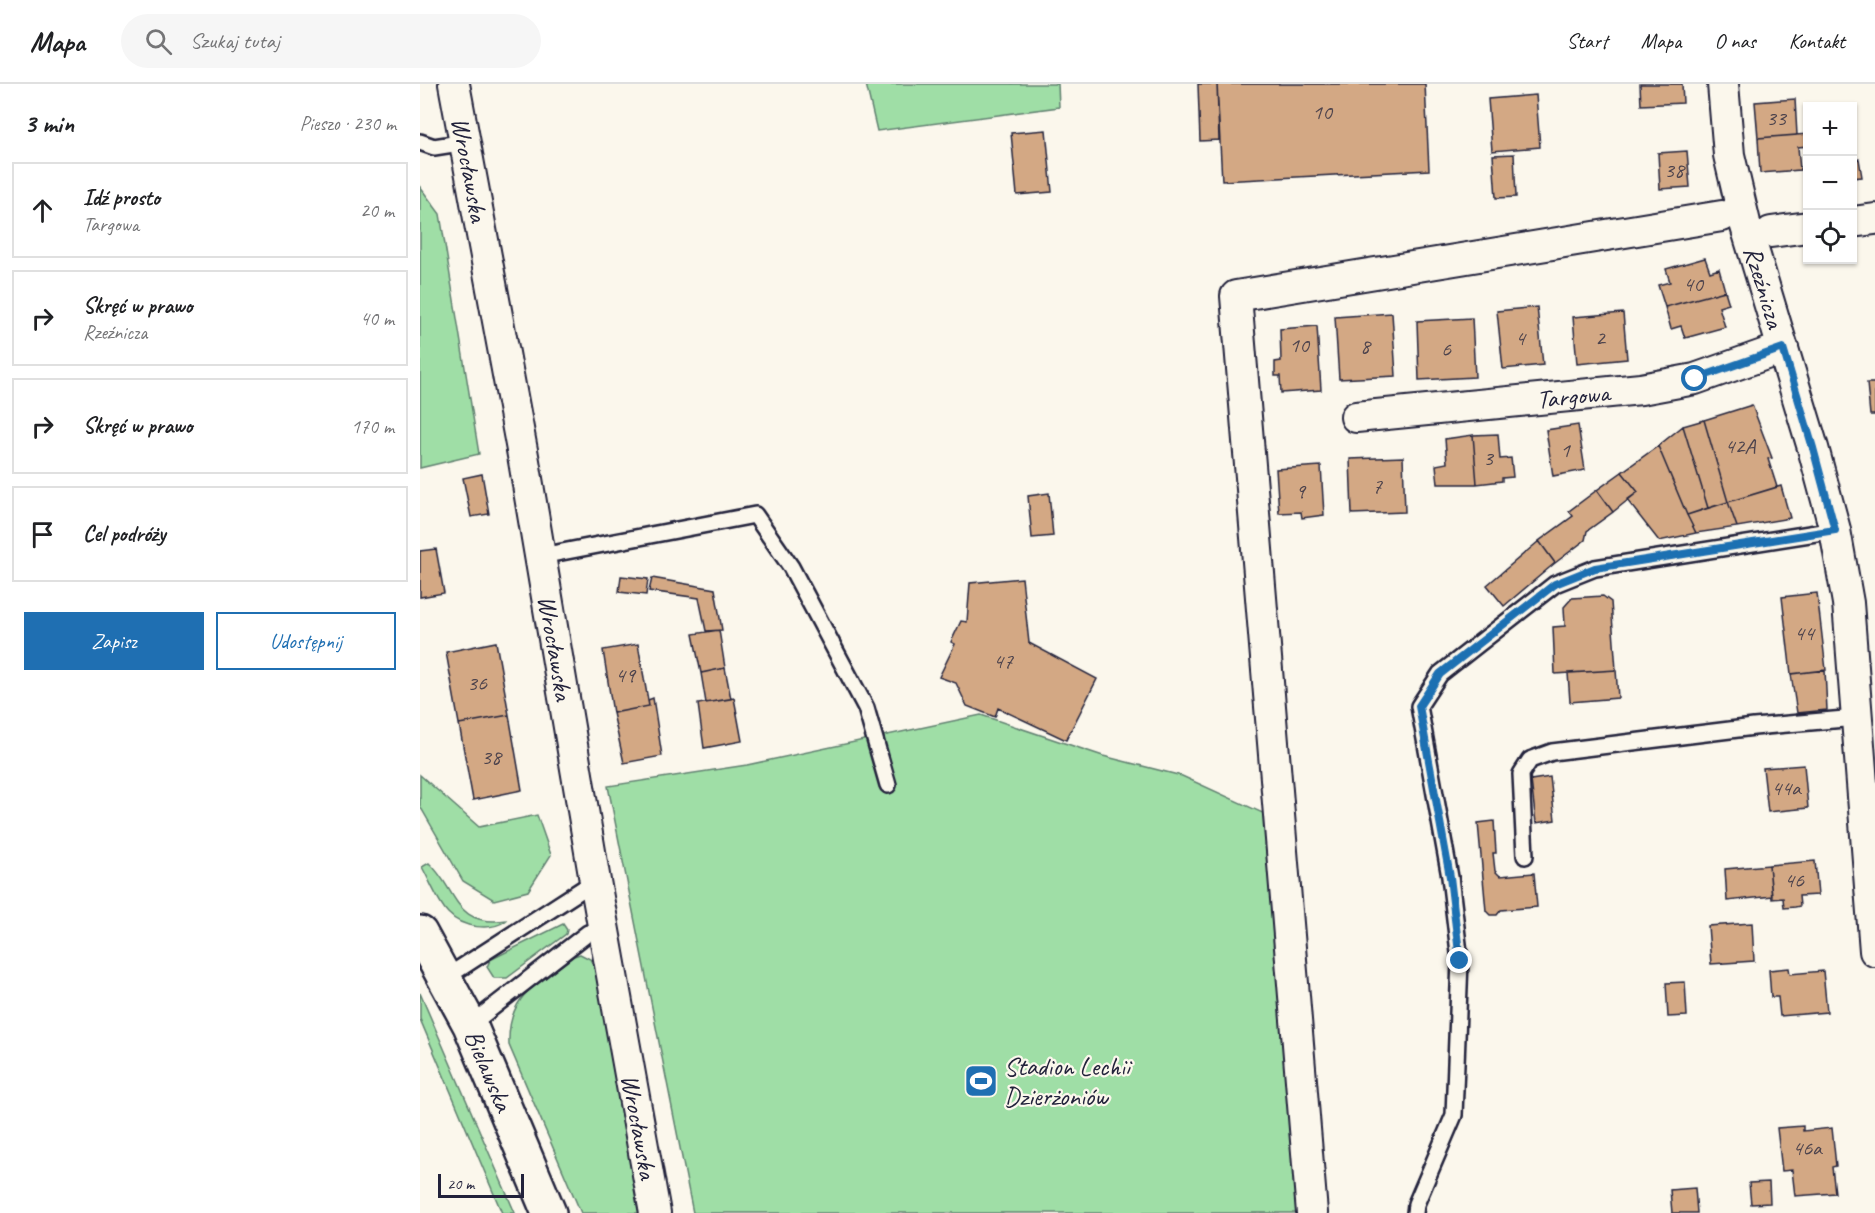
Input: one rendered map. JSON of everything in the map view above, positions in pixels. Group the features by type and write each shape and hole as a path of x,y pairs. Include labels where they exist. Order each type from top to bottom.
{"main road":[{"name":"Bielawska","path":"420,933 470,1025 549,1213"}],"street":[{"name":"Wrocławska","path":"454,84 541,556 595,881 655,1213"},
{"name":"Rzeźnicza","path":"1723,84 1729,155 1745,223 1813,448 1835,530 1848,603 1875,951"},
{"path":"1312,1213 1236,296 1722,216"},
{"path":"1857,221 1875,219"},
{"path":"1772,232 1803,228"},
{"name":"Targowa","path":"1356,417 1641,389 1695,379 1783,348"}],"lane":[{"path":"420,142 434,147 466,142"},
{"path":"541,556 755,514 791,567 866,708 888,785"},
{"path":"1415,1213 1416,1204 1454,1115 1460,961 1450,877 1419,706 1440,674 1555,584 1595,568 1835,530"},
{"path":"1526,856 1521,774 1530,760 1552,752 1754,727 1856,718"},
{"path":"445,978 595,881"},
{"path":"470,1025 588,933 604,929"}],"green space":[{"path":"866,84 1058,84 1059,107 877,131"},
{"path":"420,187 440,214 479,454 420,468"},
{"name":"Stadion Lechii Dzierżoniów","path":"981,715 1103,756 1182,776 1280,821 1303,1213 693,1213 608,786 747,765"},
{"path":"420,775 479,827 537,815 551,855 528,891 494,900 463,881 420,806"},
{"path":"429,863 466,912 476,918 489,921 507,920 493,926 477,927 454,918 440,903 422,867"},
{"path":"563,924 567,930 566,934 507,978 494,978 487,967 490,960"},
{"path":"580,954 590,959 598,974 642,1213 581,1213 509,1045 513,1014 519,1002 537,983"},
{"path":"420,993 515,1213 502,1213 420,1019"}],"building":[{"path":"1198,84 1217,84 1219,140 1200,141"},
{"path":"1217,84 1425,84 1429,170 1222,181"},
{"path":"1640,84 1682,84 1683,103 1641,105"},
{"path":"1536,95 1540,147 1492,151 1488,99"},
{"path":"1795,99 1797,135 1758,138 1755,102"},
{"path":"1046,130 1052,192 1017,195 1011,133"},
{"path":"1803,134 1803,146 1798,147 1800,170 1760,173 1758,138"},
{"path":"1687,151 1690,187 1660,189 1658,153"},
{"path":"1514,154 1516,197 1496,198 1493,155"},
{"path":"1857,159 1859,159 1862,177 1857,178"},
{"path":"1705,258 1710,272 1719,269 1725,291 1665,307 1658,285 1670,282 1666,269"},
{"path":"1725,291 1729,304 1719,307 1725,327 1685,338 1681,326 1671,329 1665,307"},
{"path":"1537,307 1543,365 1503,369 1497,311"},
{"path":"1392,313 1396,376 1339,379 1335,317"},
{"path":"1623,313 1627,359 1577,364 1573,317"},
{"path":"1472,318 1475,377 1419,380 1417,321"},
{"path":"1317,326 1321,390 1281,393 1280,376 1275,376 1275,362 1281,361 1280,329"},
{"path":"1867,383 1875,383 1875,415 1870,415"},
{"path":"1752,405 1772,458 1768,459 1777,487 1728,502 1704,420"},
{"path":"1704,420 1728,502 1708,508 1683,426"},
{"path":"1578,425 1585,470 1553,476 1546,430"},
{"path":"1683,426 1708,508 1687,515 1658,446"},
{"path":"1498,434 1500,459 1511,458 1513,477 1502,478 1502,481 1477,484 1473,435"},
{"path":"1473,435 1477,484 1438,484 1436,465 1447,463 1445,439"},
{"path":"1658,446 1696,533 1659,541 1627,500 1638,492 1622,472"},
{"path":"1403,457 1405,512 1352,514 1350,459"},
{"path":"1321,466 1324,515 1302,518 1301,512 1279,513 1276,469"},
{"path":"1622,472 1638,492 1613,512 1597,490"},
{"path":"482,474 489,514 471,517 463,478"},
{"path":"1781,486 1790,518 1737,527 1728,502"},
{"path":"1597,490 1613,512 1587,531 1585,540 1555,563 1539,541 1573,516 1569,511"},
{"path":"1049,493 1053,536 1032,538 1028,496"},
{"path":"1728,502 1737,527 1696,533 1687,515"},
{"path":"1539,541 1555,563 1504,606 1487,585"},
{"path":"436,549 444,593 420,597 420,551"},
{"path":"621,576 648,579 646,595 619,592"},
{"path":"652,578 715,589 722,630 706,631 699,598 649,591"},
{"path":"1022,578 1029,643 1097,679 1066,740 998,708 995,717 967,706 956,683 939,677 955,644 951,642 961,621 967,622 970,583"},
{"path":"1817,593 1826,670 1791,674 1782,597"},
{"path":"1603,596 1611,602 1616,670 1555,674 1553,627 1565,626 1564,607 1572,598"},
{"path":"719,630 725,668 701,673 693,634"},
{"path":"496,642 509,715 459,724 446,652"},
{"path":"638,644 649,706 613,713 603,650"},
{"path":"725,668 731,699 706,703 701,673"},
{"path":"1616,670 1618,698 1570,702 1568,673"},
{"path":"1825,670 1827,710 1797,713 1791,674"},
{"path":"653,698 662,756 624,763 613,713 649,706 648,700"},
{"path":"734,698 742,741 704,748 698,704"},
{"path":"509,715 522,790 473,800 459,724"},
{"path":"1804,765 1808,808 1768,812 1763,768"},
{"path":"1550,777 1555,820 1536,823 1531,780"},
{"path":"1494,821 1495,871 1500,876 1534,873 1537,907 1501,910 1497,915 1490,915 1486,911 1478,823"},
{"path":"1815,861 1818,895 1799,896 1800,906 1784,908 1783,898 1772,899 1769,865"},
{"path":"1769,865 1772,896 1727,901 1725,869"},
{"path":"1752,923 1754,961 1711,964 1708,926"},
{"path":"1789,968 1790,974 1823,971 1827,1012 1780,1016 1778,997 1771,997 1769,970"},
{"path":"1685,982 1687,1016 1668,1017 1666,983"},
{"path":"1803,1126 1803,1131 1832,1128 1836,1166 1832,1167 1835,1193 1795,1196 1792,1170 1782,1171 1777,1128"},
{"path":"1769,1182 1770,1203 1751,1204 1749,1183"},
{"path":"1695,1188 1697,1213 1672,1213 1670,1190"}],"place":[{"name":"Stadion Lechii Dzierżoniów","path":"981,1081"}],"route":[{"path":"1460,961 1450,877 1419,706 1440,674 1555,584 1595,568 1666,559 1835,530 1783,348 1695,379"}]}
